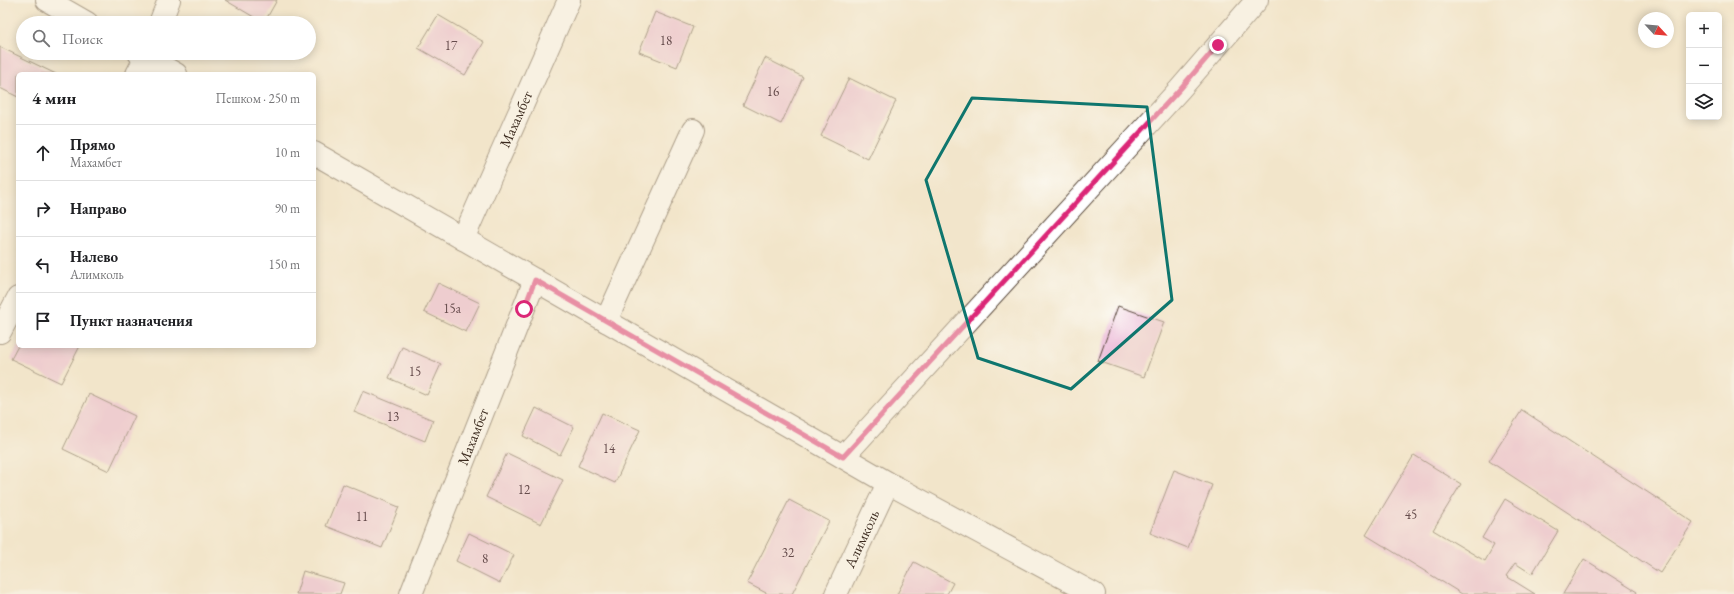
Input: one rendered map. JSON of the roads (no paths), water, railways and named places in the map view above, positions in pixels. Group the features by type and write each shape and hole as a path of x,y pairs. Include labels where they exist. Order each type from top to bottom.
{"street":[{"path":"47,0 75,16"},
{"path":"163,16 170,0"},
{"name":"Махамбет","path":"464,239 569,0"},
{"path":"843,457 1174,95 1257,0"},
{"path":"144,60 171,72"},
{"path":"606,321 693,130"},
{"path":"316,154 888,483 1094,594"},
{"name":"Махамбет","path":"411,594 535,280"},
{"path":"0,332 16,302"},
{"name":"Алимколь","path":"836,594 888,483"}]}
